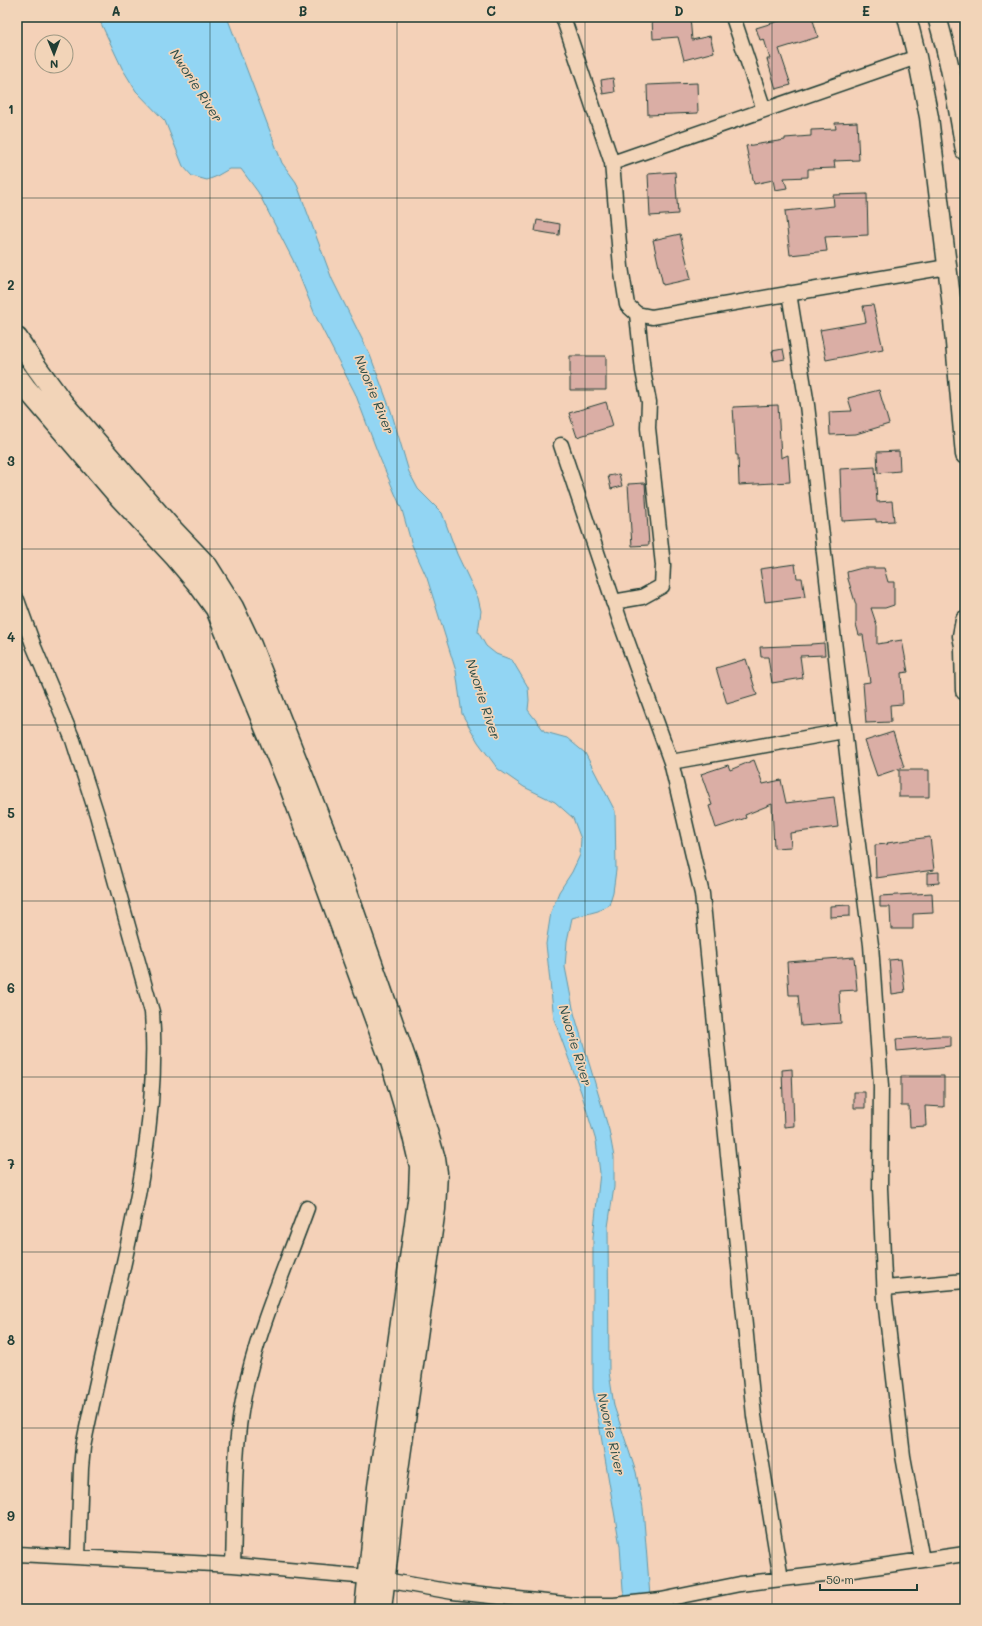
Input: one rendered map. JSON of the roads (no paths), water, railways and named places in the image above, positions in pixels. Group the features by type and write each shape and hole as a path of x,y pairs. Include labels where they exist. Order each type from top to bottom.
{"main road":[{"path":"17,338 62,402 170,526 208,567 233,606 254,652 334,855 409,1069 435,1159 437,1173 435,1209 395,1491 376,1579 365,1609"},
{"path":"17,376 121,499 176,558 198,584 216,609 291,790 375,1018 412,1132 420,1166 420,1194 378,1487 376,1579 381,1609"}],"street":[{"path":"563,17 612,163 621,267 627,305 638,314 652,317 789,292 947,267"},
{"path":"733,17 764,110"},
{"path":"907,17 929,117 947,267 965,455"},
{"path":"937,17 955,88 965,151"},
{"path":"612,163 917,57"},
{"path":"789,292 807,405 844,731 872,953 881,1086 880,1188 885,1288 903,1456 922,1560"},
{"path":"614,602 642,597 662,586 663,565 648,428 649,402 643,371 638,314"},
{"path":"561,445 614,602 671,762 702,894 754,1416 781,1579"},
{"path":"17,600 20,615 73,740 97,814 152,1012 154,1040 154,1066 145,1156 127,1248 83,1447 78,1557"},
{"path":"965,620 962,636 965,651 965,691"},
{"path":"671,762 844,731"},
{"path":"233,1565 239,1434 244,1395 258,1343 307,1208"},
{"path":"885,1288 965,1281"},
{"path":"17,1557 78,1557 233,1565 376,1579 453,1592 515,1599 574,1605 614,1605 661,1600 740,1584 832,1573 965,1554"}],"water":[{"name":"Nworie River","path":"98,17 227,17 282,163 296,182 332,279 370,355 391,411 409,472 418,489 442,513 457,554 478,598 481,611 478,632 486,646 496,654 512,660 528,687 528,710 545,732 567,738 585,753 615,811 616,870 613,892 609,905 598,911 572,918 567,941 565,967 574,1013 609,1130 614,1157 614,1187 608,1227 609,1372 614,1406 636,1472 643,1508 651,1609 627,1609 623,1589 620,1546 593,1389 593,1237 600,1173 596,1141 581,1092 554,1019 546,944 551,912 559,892 572,872 580,855 581,839 573,818 555,802 524,787 498,769 478,742 462,714 456,671 427,578 412,545 402,510 379,456 355,393 316,317 293,260 258,192 241,169 229,169 207,180 192,176 183,166 165,121 136,91 122,68"}]}
